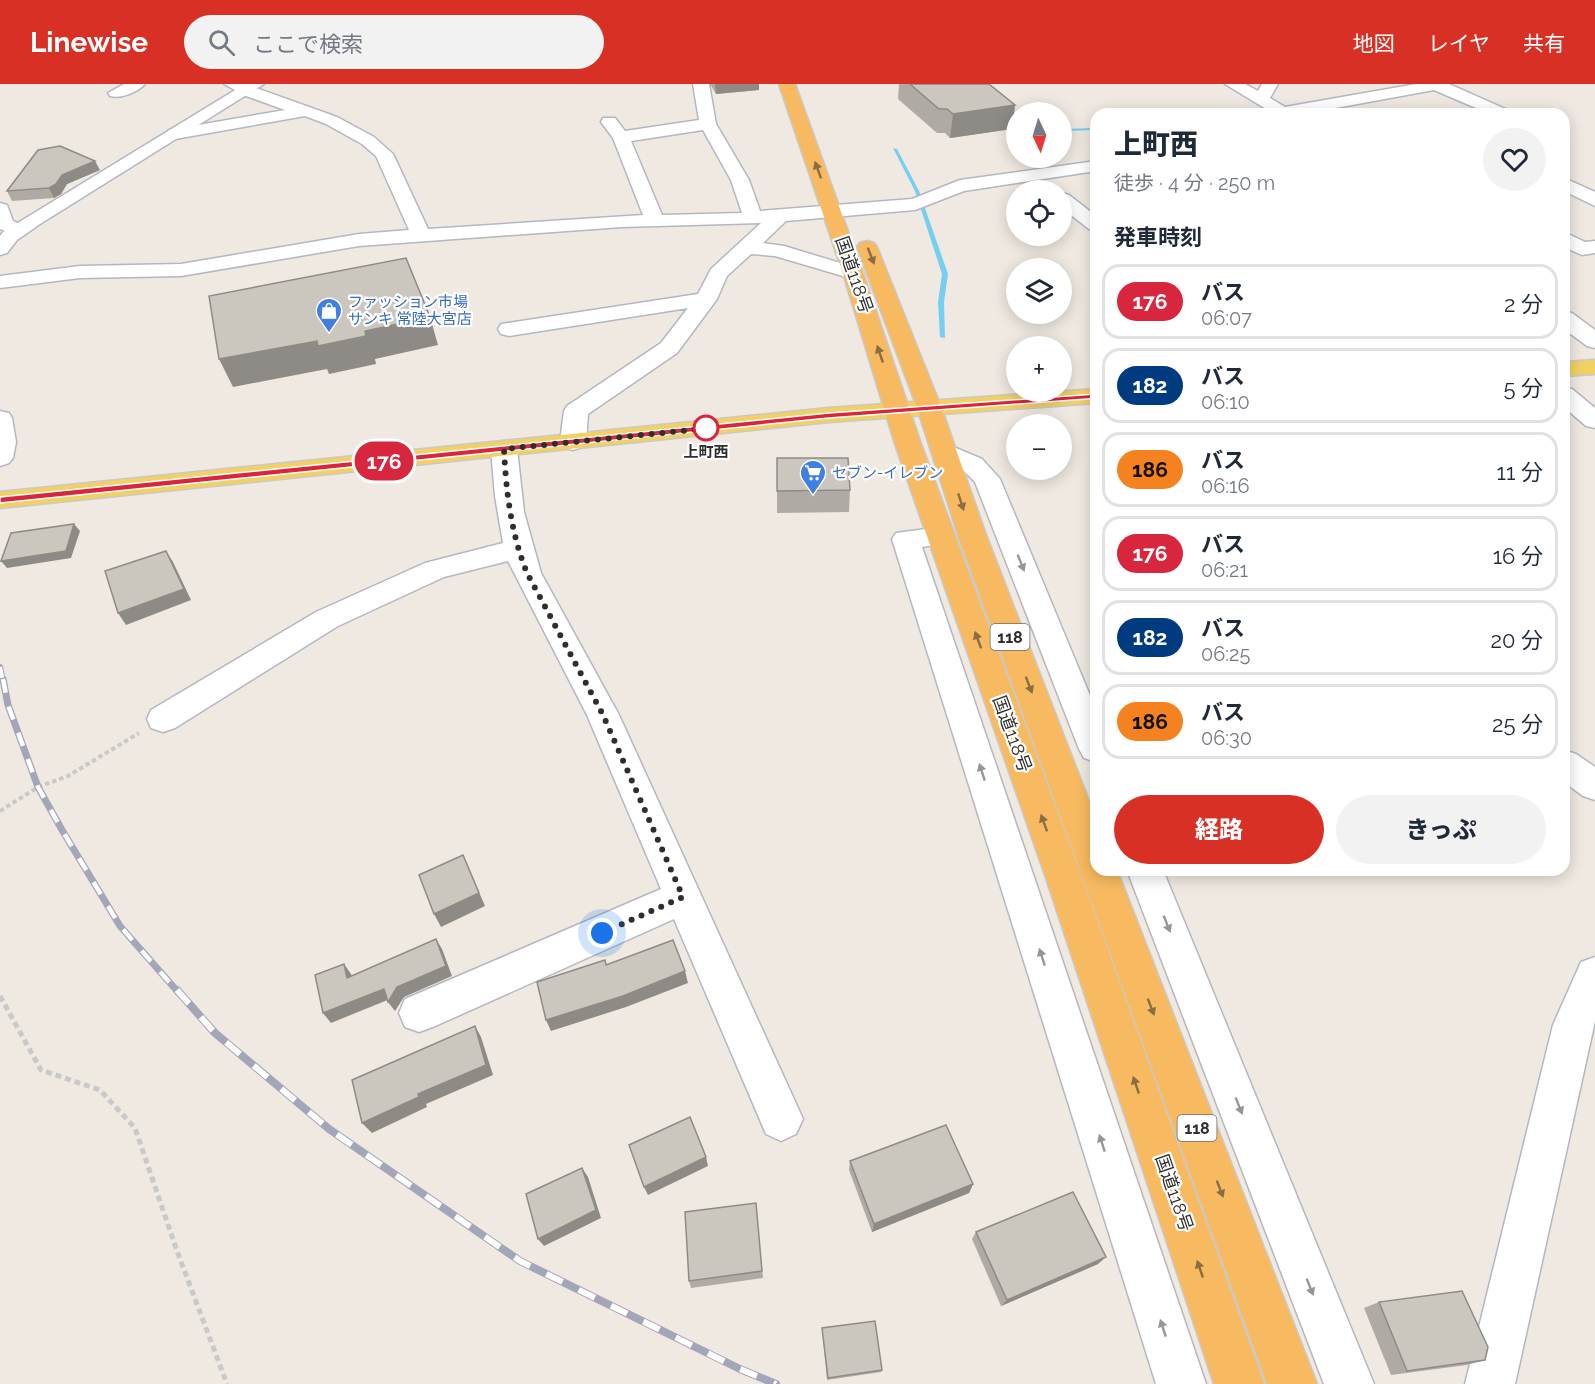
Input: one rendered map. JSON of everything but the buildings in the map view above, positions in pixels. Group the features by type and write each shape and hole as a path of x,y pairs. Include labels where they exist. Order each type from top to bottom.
{"highway":[{"name":"国道118号","path":"787,84 844,205 929,407 1090,871"},
{"path":"805,84 822,129"},
{"name":"国道118号","path":"844,205 853,273 941,536 1090,871"},
{"name":"国道118号","path":"1091,876 1239,1384"},
{"name":"国道118号","path":"1092,876 1292,1384"}],"main road":[{"path":"1570,369 1595,367"},
{"path":"0,500 929,407 1090,396"}],"street":[{"path":"116,93 137,84"},
{"path":"701,84 708,124 740,180 753,218"},
{"path":"1233,84 1270,108 1318,107 1438,84 1491,108"},
{"path":"1270,84 1270,108"},
{"path":"0,249 6,240 18,230 175,134 244,86 354,130 384,154 422,237"},
{"path":"175,134 305,112"},
{"path":"609,122 621,137 655,221"},
{"path":"621,137 708,124"},
{"path":"0,282 80,272 181,270 359,240 655,221 753,218 844,205 915,204 960,186 1090,167"},
{"path":"1030,175 1037,180"},
{"path":"1570,186 1591,198"},
{"path":"1570,198 1591,198"},
{"path":"1072,207 1090,220"},
{"path":"0,209 4,224 18,230"},
{"path":"573,442 576,411 669,348 706,299 718,273 781,215"},
{"path":"1570,241 1582,249 1595,247"},
{"path":"745,247 777,250 853,273"},
{"path":"509,328 706,299"},
{"path":"1570,322 1595,340"},
{"path":"1570,398 1595,421"},
{"path":"504,449 517,549 527,573 603,715 781,1119"},
{"path":"944,451 973,465 987,479 1090,734"},
{"path":"941,536 906,539 1181,1384"},
{"path":"163,719 327,619 435,570 517,549"},
{"path":"1570,767 1595,786"},
{"path":"1147,876 1349,1384"},
{"path":"419,1013 683,897"},
{"path":"1490,1384 1584,1036 1595,975"}],"path":[{"path":"0,811 38,787 68,776 163,719"},
{"path":"0,996 42,1070 100,1090 135,1128 177,1251 227,1384"}],"waterway":[{"path":"1072,130 1090,129"},
{"path":"895,149 917,191 945,274 941,302 943,337"}],"railway":[{"path":"0,667 3,681"},
{"path":"3,679 8,705 38,787 62,830 120,926 178,992"},
{"path":"177,990 215,1033 329,1129 520,1261 740,1369 776,1384"}],"bus line":[{"name":"176","path":"0,500 829,416 1090,396"}],"place":[{"name":"ファッション市場 サンキ 常陸大宮店","path":"329,334"},
{"name":"上町西","path":"706,428"},
{"name":"セブン-イレブン","path":"813,496"}],"route":[{"path":"602,933 683,897 603,715 527,573 517,549 504,449 711,428 706,428"}]}
